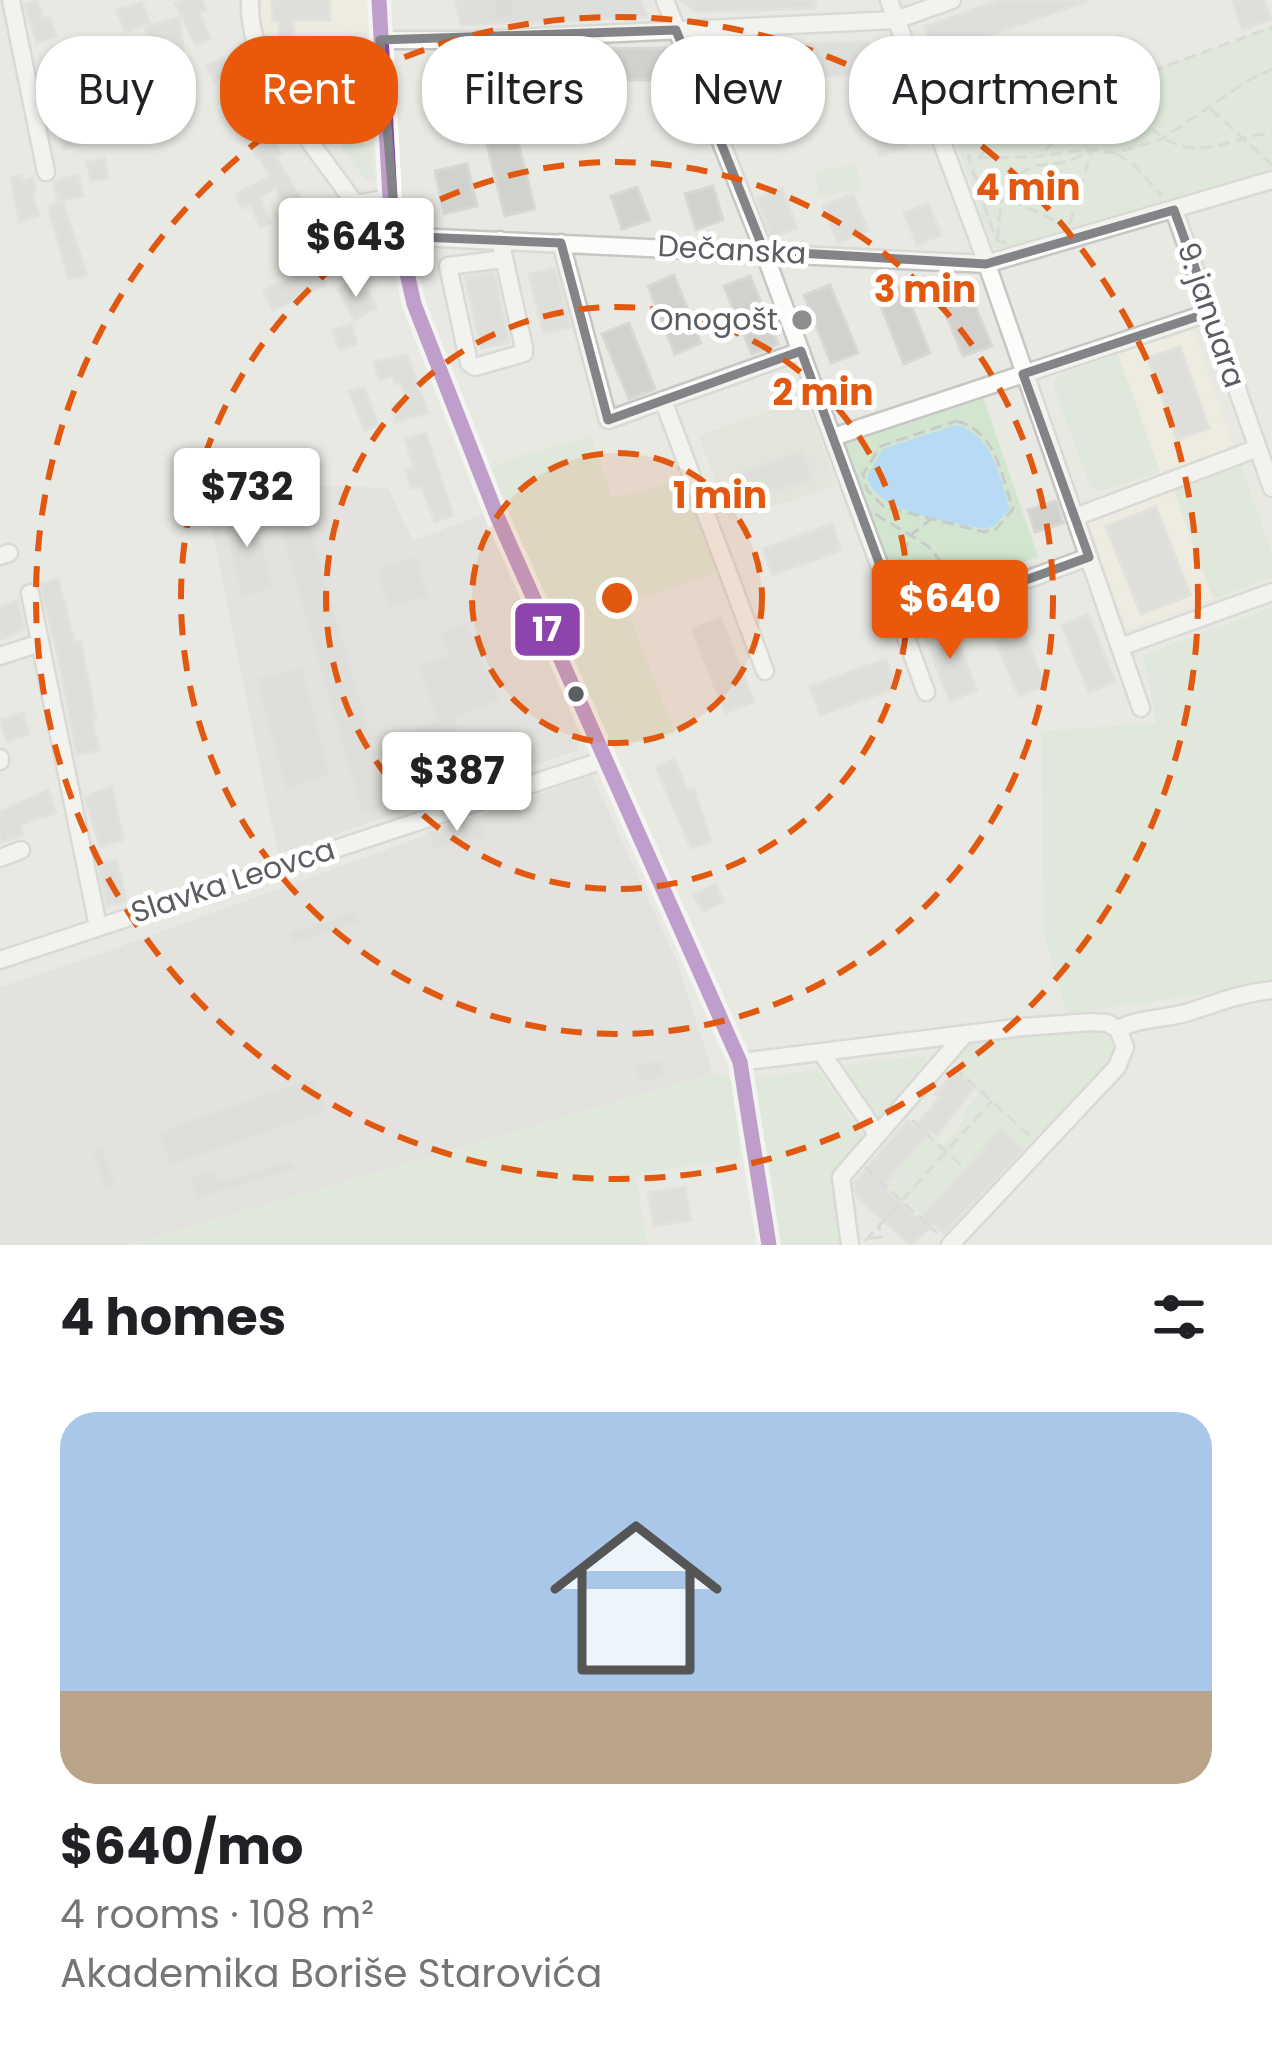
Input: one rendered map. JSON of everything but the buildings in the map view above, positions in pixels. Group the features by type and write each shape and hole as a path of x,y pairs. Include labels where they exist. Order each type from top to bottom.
{"street":[{"path":"11,0 46,172"},
{"path":"250,0 252,37 262,63 355,204 390,198"},
{"path":"379,0 380,36"},
{"path":"665,0 764,251 926,692"},
{"path":"889,0 987,257 1023,374 1141,708"},
{"path":"398,39 505,30 676,30 896,20 952,0"},
{"path":"387,144 396,236 414,304 464,436 740,1062 769,1245"},
{"name":"Dečanska","path":"396,236 502,249 561,243 987,257 1169,204 1272,180"},
{"name":"9. januara","path":"1169,204 1272,488"},
{"path":"561,243 608,420 801,351"},
{"path":"502,249 524,352 472,366 448,266 502,249"},
{"path":"833,436 1211,312"},
{"path":"663,400 765,671"},
{"path":"1075,517 1258,448"},
{"path":"902,625 1089,557"},
{"path":"1120,647 1272,592"},
{"path":"30,593 98,926"},
{"path":"0,656 40,644"},
{"name":"Slavka Leovca","path":"0,959 604,760"},
{"path":"0,858 21,850"},
{"path":"740,1062 1091,1022 1118,1029 1142,1018 1196,1010 1220,998 1272,990"},
{"path":"946,1242 1117,1067 1125,1047 1118,1029"},
{"path":"860,1242 841,1177 965,1034"},
{"path":"820,1052 877,1134"}],"path":[{"path":"1160,66 1272,27"},
{"path":"1115,153 1162,140 1272,69"},
{"path":"1210,107 1272,165"},
{"path":"1162,140 1189,149 1272,134"},
{"path":"980,158 989,144"},
{"path":"987,257 997,239 1002,196 1052,144"},
{"path":"1030,168 1068,162 1091,149"},
{"path":"1069,226 1091,149"},
{"path":"1009,244 997,239 968,156 1091,149 1115,153 1134,164 1169,204"},
{"path":"976,184 1069,226"},
{"path":"1049,232 1088,221"},
{"path":"956,421 971,425 991,445 1012,509 996,529 984,532 931,519 875,501 866,490 863,474 868,461 881,446 956,421"},
{"path":"873,513 928,546 956,580"},
{"path":"896,570 912,534 931,519"},
{"path":"944,1058 1041,1147"},
{"path":"860,1242 992,1101"},
{"path":"912,1120 962,1166"},
{"path":"863,1166 946,1242"}],"highlighted area":[{"path":"676,30 764,251 986,264 1174,210 1211,312 1023,374 1089,557 902,625 801,351 608,420 561,243 396,236 380,40"}],"shaded area":[{"path":"258,0 372,0 372,31 262,33"},
{"path":"1192,328 1234,446 1160,472 1118,354"},
{"path":"805,398 836,485 730,522 699,436"},
{"path":"313,485 388,488 413,541 486,513 581,736 578,750 278,854 204,490"},
{"path":"1173,490 1213,599 1127,630 1088,521"},
{"path":"592,775 677,962 713,1073 128,1245 0,1245 0,987"}],"green space":[{"path":"1272,27 1272,169 1021,249 993,248 957,144 1160,144 1160,69"},
{"path":"344,144 371,144 374,180 366,180 341,149"},
{"path":"856,164 861,190 819,196 815,171"},
{"path":"1118,354 1160,472 1100,492 1091,489 1053,385 1057,376"},
{"path":"983,397 1038,557 905,603 838,440"},
{"path":"591,437 612,498 696,477 720,572 625,603 675,734 612,749 565,652 490,469 521,455"},
{"path":"1241,466 1272,553 1272,577 1213,599 1174,490"},
{"path":"1272,607 1272,984 1067,1014 1044,935 1041,731 1156,723 1143,655"},
{"path":"1095,1029 1108,1035 1115,1050 1110,1063 1042,1139 1037,1135 1024,1149 1001,1128 923,1216 886,1185 929,1135 942,1146 965,1119 961,1114 979,1093 955,1070 961,1063 953,1056 967,1039"},
{"path":"926,1055 928,1067 875,1125 833,1066"},
{"path":"818,1070 863,1136 835,1172 840,1245 776,1245 750,1085 758,1077"},
{"path":"713,1073 732,1078 740,1158 636,1174 647,1245 128,1245"}],"water":[{"path":"956,425 979,438 998,471 1010,509 994,526 983,529 898,508 873,489 867,476 883,449"}],"tunnel":[{"path":"504,0 505,23"}],"transit line":[{"name":"17","path":"379,0 390,198 414,304 497,516 740,1062 769,1245"}],"place":[{"name":"Onogošt","path":"802,320"}]}
